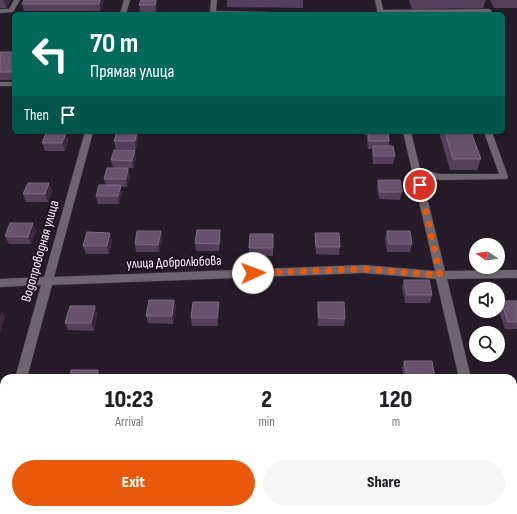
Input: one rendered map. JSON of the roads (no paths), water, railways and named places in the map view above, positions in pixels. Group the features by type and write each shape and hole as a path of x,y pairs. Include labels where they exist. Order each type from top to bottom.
{"street":[{"path":"124,12 127,0"},
{"path":"378,0 380,12"},
{"path":"0,84 12,84"},
{"name":"Водопроводная улица","path":"22,374 88,134"},
{"path":"408,134 464,374"},
{"name":"улица Добролюбова","path":"0,283 364,269 440,275 517,274"}],"lane":[{"path":"0,11 11,11 17,0"},
{"path":"213,12 214,0"},
{"path":"434,12 489,11"},
{"path":"416,170 439,177 504,177 489,134"}]}
